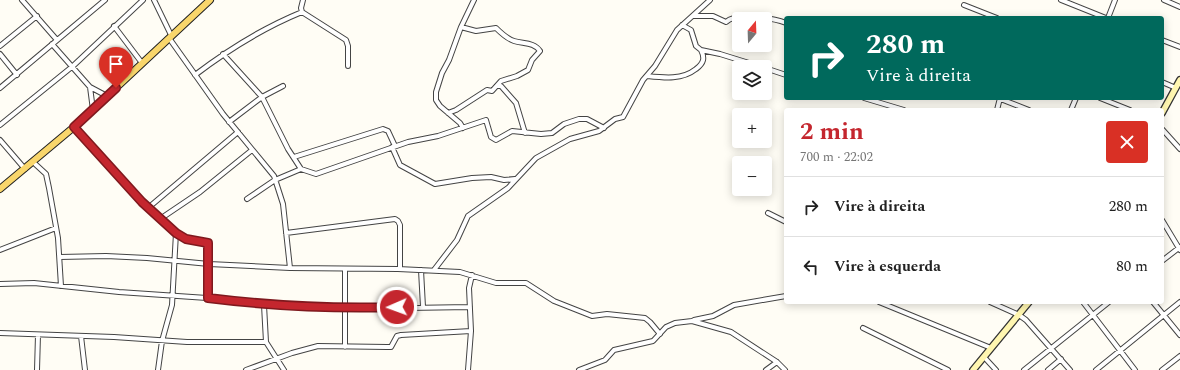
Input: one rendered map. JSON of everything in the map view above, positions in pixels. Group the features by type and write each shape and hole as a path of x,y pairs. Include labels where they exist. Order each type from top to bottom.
{"main road":[{"path":"0,189 93,110 210,0"},
{"path":"1164,109 1180,80"},
{"path":"973,370 1027,304"}],"street":[{"path":"22,0 38,16 57,40"},
{"path":"0,88 105,0"},
{"path":"0,125 73,66 143,0"},
{"path":"154,0 170,37 195,75 229,122 264,163 275,180 283,204 290,268"},
{"path":"302,12 301,8 303,0"},
{"path":"463,128 460,123 440,106 436,100 436,92 461,27 474,0"},
{"path":"434,270 457,240 468,216 499,196 536,158 570,139 593,133 604,128 615,119 623,117 634,96 670,40 682,25 710,0"},
{"path":"1061,0 1102,16"},
{"path":"1108,16 1115,0"},
{"path":"1164,0 1180,7"},
{"path":"964,5 992,16"},
{"path":"195,75 223,54 260,31 302,12"},
{"path":"302,12 346,40 348,46 348,66"},
{"path":"0,46 38,16"},
{"path":"693,16 713,16 726,22 734,17 768,18 784,22"},
{"path":"647,76 668,78 687,75 701,66 704,61 704,56 701,50 696,46 691,30 682,25"},
{"path":"114,26 142,63"},
{"path":"448,113 456,110 487,90 492,91 501,81 517,76 528,70 532,60 540,51 538,48 531,45 512,41 496,28 476,30 461,27"},
{"path":"1164,41 1180,47"},
{"path":"52,44 90,87 107,96"},
{"path":"701,50 739,60"},
{"path":"0,54 17,75"},
{"path":"223,54 262,97 301,169 316,174 394,147 438,136 486,120 491,136 496,140 512,131 541,134 552,133 564,124 579,119 587,119 604,128"},
{"path":"772,70 784,74"},
{"path":"1164,83 1176,88"},
{"path":"229,122 262,97 283,86"},
{"path":"498,86 501,86 516,103 525,133"},
{"path":"90,87 93,110"},
{"path":"870,100 896,108"},
{"path":"1004,100 1024,108"},
{"path":"1105,100 1125,108"},
{"path":"74,127 148,208 176,233 186,239 208,243 208,298"},
{"path":"294,157 383,128 388,131 400,165 435,184 472,178 491,177 504,180 515,179"},
{"path":"1164,131 1180,147"},
{"path":"148,208 238,132"},
{"path":"0,140 25,169"},
{"path":"160,219 200,192 252,150"},
{"path":"33,162 46,174 60,257 61,286"},
{"path":"247,199 275,180 301,169"},
{"path":"768,213 784,221"},
{"path":"286,233 395,219 400,225 400,269"},
{"path":"1164,223 1180,248 1164,260"},
{"path":"0,250 56,228"},
{"path":"158,370 162,341 172,305 176,233"},
{"path":"60,257 106,256 209,264 290,268 400,269 460,272 496,283 526,283 554,302 592,316 607,314 645,318 660,334"},
{"path":"345,269 345,347"},
{"path":"422,270 423,307"},
{"path":"468,370 471,331 469,288 472,275"},
{"path":"0,284 34,283 208,298 264,305 345,309 470,307"},
{"path":"579,370 605,360 614,350 654,341 666,327 675,323 713,316 725,308 741,303 784,296"},
{"path":"1096,370 1180,302"},
{"path":"884,304 991,348"},
{"path":"995,304 1019,314 1026,320 1070,370"},
{"path":"1086,304 1135,370"},
{"path":"1024,370 1106,304"},
{"path":"1155,304 1180,335"},
{"path":"264,305 266,342 282,369"},
{"path":"692,321 731,332 778,362 785,370"},
{"path":"862,328 948,370"},
{"path":"246,370 308,348 387,347 391,346 397,336 401,335 471,331"},
{"path":"0,333 162,341 266,342"},
{"path":"37,370 38,335"},
{"path":"81,336 85,370"},
{"path":"984,356 996,370"},
{"path":"1162,370 1180,356"},
{"path":"1048,370 1061,359"},
{"path":"766,370 778,362"}],"route":[{"path":"116,88 74,127 142,202 176,233 186,239 208,243 208,298 264,305 345,309 397,307"}]}
